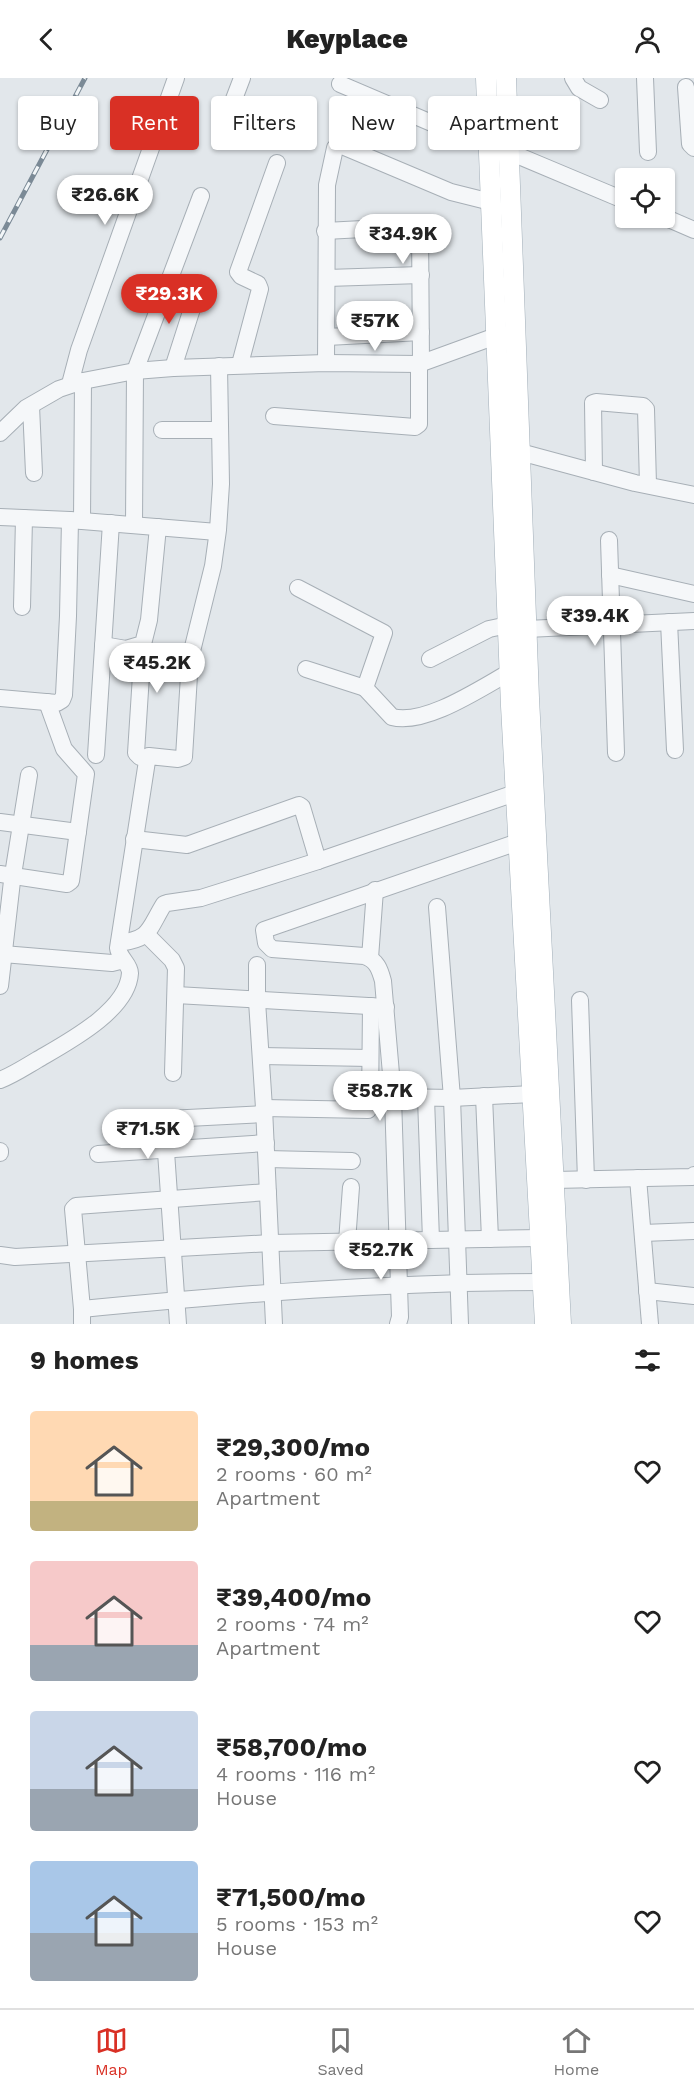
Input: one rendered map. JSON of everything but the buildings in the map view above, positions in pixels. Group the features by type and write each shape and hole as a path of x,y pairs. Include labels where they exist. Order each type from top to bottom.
{"main road":[{"path":"486,78 487,96"},
{"path":"506,78 508,152 506,335 517,627 539,916 561,1324"},
{"path":"488,150 491,202 520,452 517,627 510,672 545,1324"}],"street":[{"path":"0,698 57,703 64,695 76,521 76,382 79,350 176,78"},
{"path":"235,96 242,78"},
{"path":"573,78 579,88 600,100"},
{"path":"645,78 648,152"},
{"path":"340,84 428,122"},
{"path":"685,85 690,144 694,148"},
{"path":"326,363 327,180 333,151 338,146 451,192 491,202"},
{"path":"504,150 615,196"},
{"path":"240,364 260,289 258,284 241,276 238,272 278,163"},
{"path":"134,525 135,371 201,196"},
{"path":"675,222 694,230"},
{"path":"274,416 415,427 419,424 420,226 325,231"},
{"path":"327,278 421,275"},
{"path":"173,368 197,293"},
{"path":"327,337 421,332"},
{"path":"0,433 31,405 76,382 135,371 240,364 420,364 506,335"},
{"path":"158,527 149,620 143,644 136,753 140,757 178,759 184,757 190,659 213,566 217,532 221,484 219,366"},
{"path":"594,472 593,404 596,402 644,406 646,409 648,485"},
{"path":"31,405 34,473"},
{"path":"162,430 220,430"},
{"path":"520,452 694,495"},
{"path":"0,517 217,532"},
{"path":"22,607 24,518"},
{"path":"96,755 111,524"},
{"path":"609,540 616,753"},
{"path":"610,575 694,594"},
{"path":"298,588 384,633 365,688"},
{"path":"430,659 489,630 694,621"},
{"path":"669,622 675,750"},
{"path":"103,645 126,649 143,644"},
{"path":"306,669 365,688 387,714 397,718 443,709 510,672"},
{"path":"6,875 70,884 86,774 64,749 47,702"},
{"path":"3,954 112,963 120,961 134,839 148,758"},
{"path":"0,986 6,875 21,826 29,775"},
{"path":"120,950 146,934 164,904 201,898 318,861 515,792"},
{"path":"134,839 187,845 299,805 302,807 318,861"},
{"path":"0,822 78,832"},
{"path":"178,1324 163,1126 165,1121 264,1111 368,1110 370,1058 381,975 375,962 370,958 272,949 266,943 263,933 266,928 518,842"},
{"path":"370,958 375,891"},
{"path":"437,907 452,1098 460,1324"},
{"path":"146,934 175,964 177,972 173,1073"},
{"path":"0,1080 81,1034 118,1000 126,989 130,973 120,950"},
{"path":"257,965 274,1324"},
{"path":"176,995 378,1006"},
{"path":"580,1000 586,1180"},
{"path":"378,1006 393,1097 400,1317 398,1324"},
{"path":"261,1056 370,1058"},
{"path":"393,1097 452,1098 532,1094"},
{"path":"484,1096 490,1239"},
{"path":"426,1098 431,1240"},
{"path":"98,1154 165,1148 266,1151 352,1161"},
{"path":"554,1180 692,1177 694,1175"},
{"path":"638,1178 650,1324"},
{"path":"347,1242 351,1187"},
{"path":"268,1192 76,1206 73,1209 82,1316 177,1299 458,1282 543,1282"},
{"path":"643,1233 694,1231"},
{"path":"0,1256 271,1243 541,1238"},
{"path":"648,1291 694,1296"}],"railway":[{"path":"0,238 85,78"}]}
